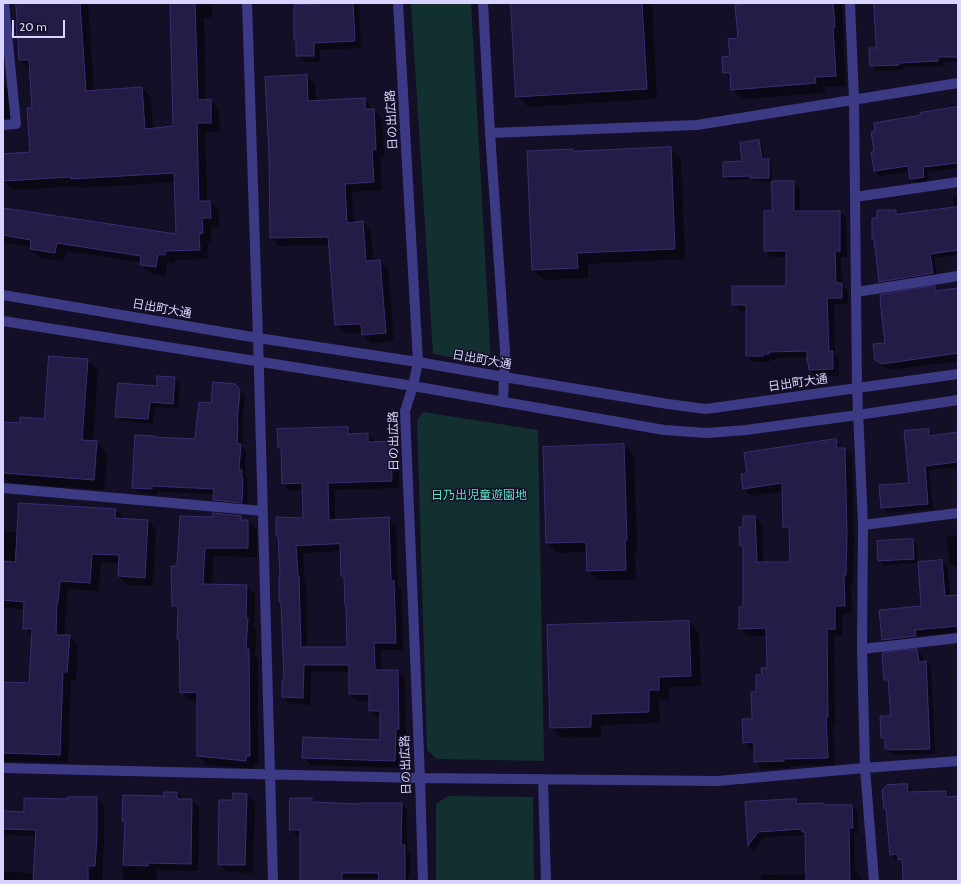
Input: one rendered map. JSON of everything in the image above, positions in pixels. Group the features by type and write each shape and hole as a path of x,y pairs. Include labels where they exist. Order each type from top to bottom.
{"street":[{"path":"3,125 16,124 4,3"},
{"path":"247,3 273,881"},
{"name":"日の出広路","path":"398,3 418,362 413,386 405,411 423,881"},
{"path":"483,3 490,133 505,351 503,402"},
{"path":"850,3 854,100 857,388 863,525 862,649 865,768 874,881"},
{"path":"490,133 696,126 958,83"},
{"path":"855,197 958,182"},
{"path":"856,292 958,276"},
{"name":"日出町大通","path":"3,295 258,338 418,362 706,409 958,374"},
{"path":"3,321 413,386 664,430 707,433 746,430 958,400"},
{"path":"3,488 263,511"},
{"path":"863,525 958,513"},
{"path":"862,649 958,638"},
{"path":"3,768 420,778 717,781 958,761"},
{"path":"543,779 546,881"}],"green space":[{"path":"411,3 471,3 491,364 433,354"},
{"name":"日乃出児童遊園地","path":"423,412 538,430 544,761 437,759 427,750 417,420"},
{"path":"448,796 533,797 534,881 436,881 436,804"}],"building":[{"path":"16,3 80,3 86,91 142,87 145,129 173,126 170,3 195,3 198,100 211,99 211,123 197,123 199,201 210,201 211,218 202,218 203,233 199,234 200,250 165,251 165,255 158,254 156,267 140,265 141,256 57,243 55,253 30,249 31,240 3,235 3,208 176,234 174,173 3,181 3,154 30,152 27,108 32,108 29,60 19,60"},
{"path":"353,3 355,41 314,43 314,56 296,56 296,40 294,40 294,5"},
{"path":"511,3 642,3 647,89 516,97"},
{"path":"749,3 833,3 836,76 815,77 816,83 731,90 730,73 723,73 722,57 730,56 728,39 738,38 735,5"},
{"path":"874,3 958,3 958,57 938,57 938,61 870,66 869,48 876,48"},
{"path":"307,75 308,101 365,98 365,109 374,109 376,149 372,150 374,182 345,184 347,223 363,221 366,261 380,260 386,333 362,335 361,324 335,325 328,237 270,238 269,154 265,77"},
{"path":"958,107 958,163 923,167 924,177 910,179 908,166 874,171 871,152 874,151 871,132 875,131 874,123 921,115 920,113"},
{"path":"759,140 762,159 769,159 769,178 750,178 750,176 723,177 723,162 742,161 740,143"},
{"path":"671,147 675,249 577,253 578,268 532,270 527,151 573,149 573,151"},
{"path":"772,181 794,181 794,211 840,211 840,251 835,251 836,283 842,283 842,298 827,298 829,351 833,351 833,369 809,370 807,351 769,352 769,354 763,354 763,356 746,356 746,305 732,305 732,286 786,286 786,251 764,251 764,211 772,211"},
{"path":"958,207 958,250 930,254 933,273 879,282 874,239 872,239 872,218 877,218 877,210 896,210 896,214"},
{"path":"935,286 935,291 958,288 958,353 882,364 875,360 873,344 885,343 880,295"},
{"path":"49,356 88,359 82,440 97,441 94,480 3,473 3,422 20,423 20,417 44,419"},
{"path":"157,376 175,377 173,404 150,402 148,419 115,417 118,383 157,386"},
{"path":"213,382 235,384 240,390 237,422 237,444 241,444 239,470 242,470 243,479 242,503 213,500 214,489 152,486 152,489 132,488 135,435 195,439 199,402 211,403"},
{"path":"348,427 348,434 368,433 368,442 391,441 392,481 328,483 329,520 389,517 391,581 394,581 396,643 374,643 375,670 398,670 399,729 396,729 395,761 302,758 303,737 380,740 380,711 369,711 369,694 349,694 349,665 304,665 303,698 282,697 282,680 284,680 276,517 303,518 302,483 282,484 281,448 278,448 277,429","holes":["340,544 341,576 344,576 347,647 301,647 299,576 296,546"]},
{"path":"929,429 929,436 958,432 958,462 925,466 928,504 881,508 879,485 909,483 904,431"},
{"path":"836,439 837,448 845,448 847,535 846,575 844,575 845,606 835,606 835,629 827,629 828,717 826,718 828,758 784,759 784,761 754,762 754,742 743,743 742,719 752,719 751,692 756,692 756,675 762,675 761,668 767,668 766,628 739,629 739,607 743,607 743,546 740,546 739,527 743,527 743,516 755,516 757,562 790,562 789,527 783,527 782,483 743,489 741,474 747,473 744,453"},
{"path":"624,444 627,540 625,540 626,570 587,571 586,542 546,543 543,447"},
{"path":"19,503 116,509 115,518 148,520 145,578 118,576 119,555 92,554 90,583 60,581 57,602 56,635 70,635 67,672 63,672 60,755 3,753 3,682 29,683 32,629 23,629 24,602 3,600 3,561 15,562"},
{"path":"213,513 241,516 241,520 248,520 248,548 205,548 203,584 247,585 246,618 248,618 246,649 249,649 250,756 246,756 246,761 197,756 197,692 180,693 179,639 177,639 178,606 172,606 171,566 177,566 180,516 212,517"},
{"path":"913,539 914,559 878,561 877,541"},
{"path":"942,560 945,596 958,595 958,626 915,630 916,636 882,640 879,610 921,606 918,562"},
{"path":"689,621 691,676 659,677 659,690 649,690 649,712 591,714 591,727 550,728 547,625"},
{"path":"917,649 919,662 926,661 930,749 885,749 885,738 881,738 880,716 891,716 888,680 884,680 882,656 883,653"},
{"path":"907,784 908,792 946,791 946,797 958,796 958,881 903,881 902,859 898,860 898,854 890,855 886,809 884,809 882,790 887,785"},
{"path":"164,792 177,792 177,799 192,799 191,864 148,863 148,866 123,865 125,821 122,821 123,795 164,796"},
{"path":"233,793 247,794 245,865 218,865 219,800 233,800"},
{"path":"68,797 97,797 95,866 88,866 88,881 33,881 36,830 3,829 3,811 24,812 24,798 68,799"},
{"path":"290,798 312,798 312,802 359,804 402,803 401,845 405,845 405,881 378,881 379,873 342,873 342,881 300,881 300,830 290,830"},
{"path":"796,799 796,804 824,803 824,805 852,805 853,828 849,828 850,881 806,881 805,832 802,832 802,829 758,832 748,846 745,802"}]}
